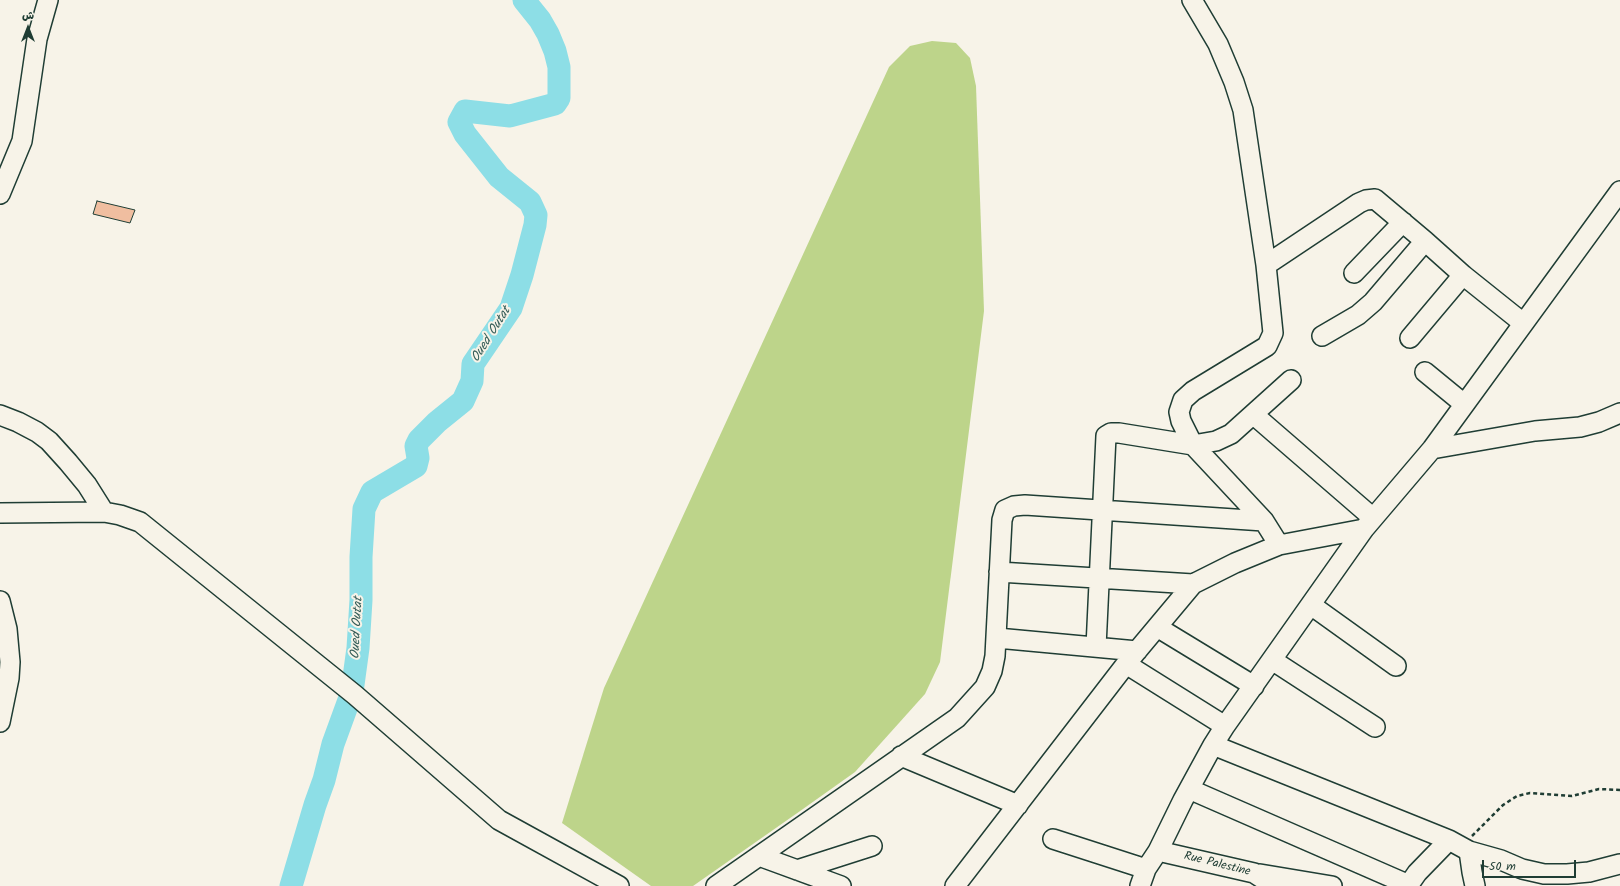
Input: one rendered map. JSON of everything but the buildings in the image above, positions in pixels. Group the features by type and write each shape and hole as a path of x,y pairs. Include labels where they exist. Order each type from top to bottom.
{"street":[{"path":"0,194 22,141 37,38 48,0"},
{"path":"1192,0 1218,44 1234,82 1243,110 1266,265 1273,333 1267,346 1193,391 1183,400 1178,412 1193,445 1264,521 1279,545"},
{"path":"1053,839 1143,878 1213,744 1225,726 1369,524 1432,449 1523,322 1620,191"},
{"path":"1266,265 1366,200 1375,199 1425,240 1463,275 1523,322"},
{"path":"1354,273 1403,222"},
{"path":"1322,336 1358,315 1373,302 1425,240"},
{"path":"1410,338 1463,275"},
{"path":"1425,372 1464,404"},
{"path":"1096,647 1106,436 1111,433 1119,433 1193,445 1216,441 1231,434 1254,415 1291,380"},
{"path":"1432,449 1535,432 1580,427 1599,422 1620,413"},
{"path":"0,415 26,426 49,441 87,485 104,512"},
{"path":"1254,415 1369,524"},
{"path":"716,886 957,718 985,687 992,671 997,638 1002,520 1005,510 1014,506 1025,505 1264,521"},
{"path":"0,513 104,512 120,515 140,522 355,695 499,820 619,886"},
{"path":"999,572 1193,584 1212,576 1235,563 1279,545 1369,524"},
{"path":"955,886 1132,658 1193,584"},
{"path":"0,601 7,629 10,662 9,678 0,722"},
{"path":"1311,606 1396,666"},
{"path":"1157,627 1254,686"},
{"path":"997,638 1096,647 1132,658 1225,726"},
{"path":"1272,660 1375,727"},
{"path":"1213,744 1460,846 1522,868 1567,880 1599,878 1620,864"},
{"path":"901,756 1018,805"},
{"path":"1189,790 1409,886 1417,873 1460,846"},
{"path":"797,870 872,846"},
{"path":"1460,846 1472,872 1475,886"},
{"name":"Rue Palestine","path":"1158,851 1254,873 1274,886"},
{"path":"759,856 832,884"},
{"path":"1254,873 1332,886"}],"path":[{"path":"1460,846 1502,805 1517,796 1530,793 1572,796 1598,789 1620,790"}],"green space":[{"path":"932,41 956,43 970,58 976,86 984,311 940,662 925,694 855,772 693,886 651,886 562,823 604,688 889,67 910,46"}],"waterway":[{"name":"Oued Outat","path":"291,886 324,780 333,744 352,692 358,648 364,509 372,492 416,466 418,458 416,446 419,440 437,422 463,401 472,381 473,364 511,308 522,275 535,225 536,215 530,202 499,177 465,134 459,122 465,111 510,116 555,104 559,98 559,67 555,51 540,20 524,0"}]}
